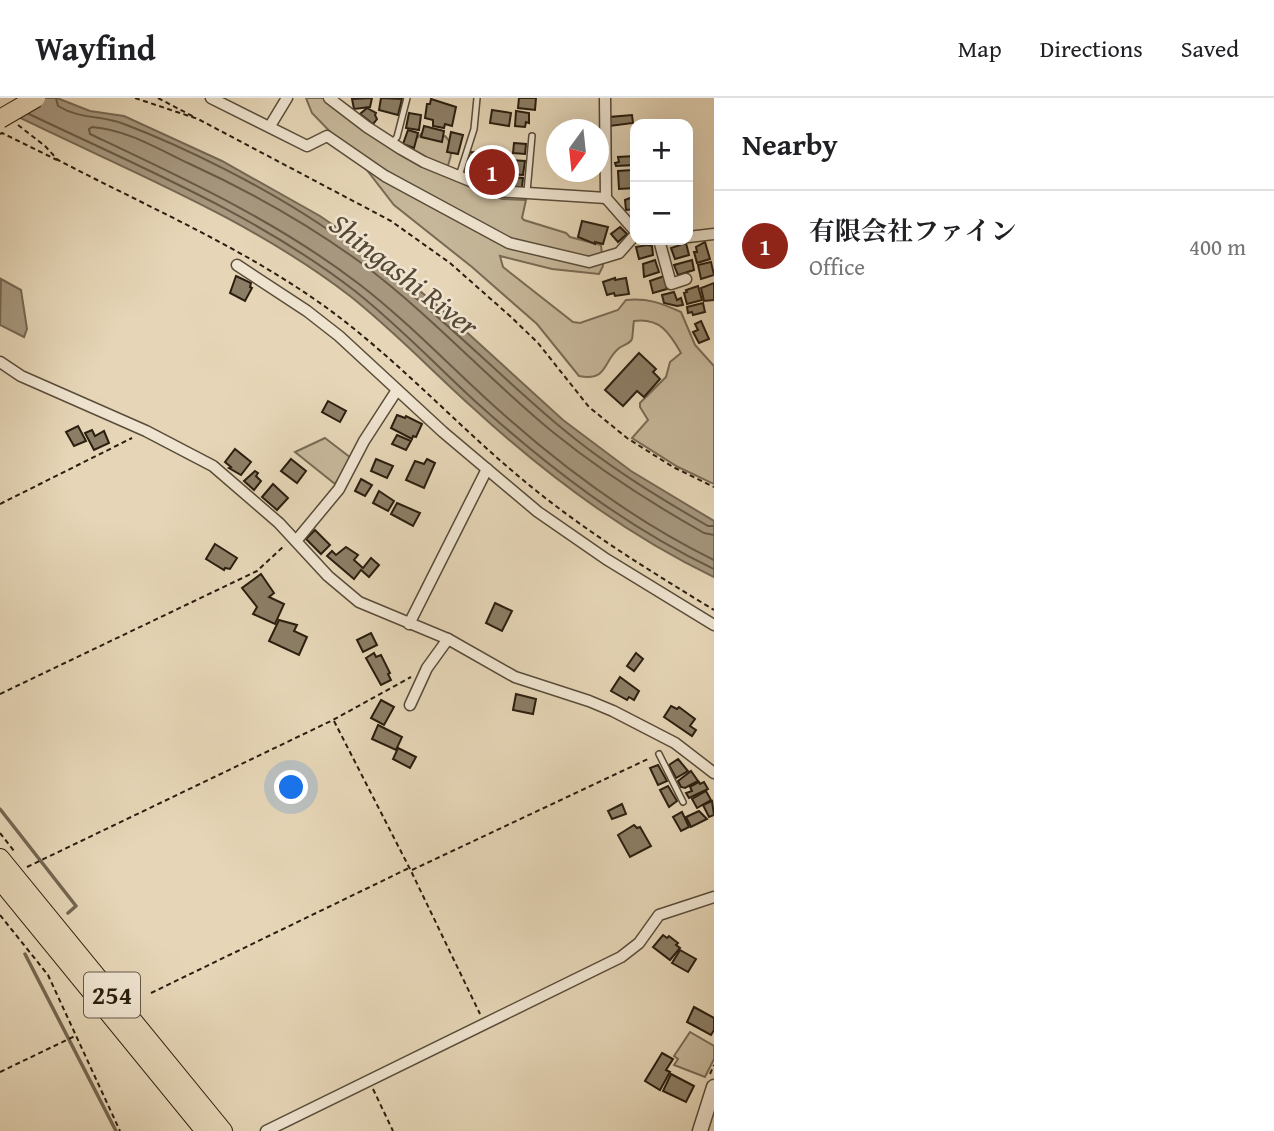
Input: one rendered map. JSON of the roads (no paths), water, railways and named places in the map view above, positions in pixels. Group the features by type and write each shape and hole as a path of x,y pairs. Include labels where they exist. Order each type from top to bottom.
{"highway":[{"path":"0,103 8,98"},
{"path":"1,126 37,98"},
{"name":"254","path":"0,858 3,879 205,1131"},
{"name":"254","path":"3,879 223,1131"}],"street":[{"path":"211,98 307,146 327,136 385,176 509,243 589,262 619,253 630,239"},
{"path":"270,126 287,98"},
{"path":"329,98 367,127 424,162 495,191 606,198"},
{"path":"605,98 606,198 630,227"},
{"path":"693,236 714,234"},
{"path":"660,245 671,284 686,279"},
{"path":"237,265 307,311 339,336 487,469 582,544 714,625"},
{"path":"0,362 41,386 146,431 213,466 295,539 328,576 359,602 449,639 515,677 589,701 690,753 714,773"},
{"path":"295,539 339,489 364,441 397,390"},
{"path":"409,624 487,469"},
{"path":"410,705 427,668 449,639"},
{"path":"266,1131 621,957 639,943 659,915 714,897"},
{"path":"699,1131 714,1087"}],"lane":[{"path":"392,143 397,137 407,98"},
{"path":"459,176 474,129 477,98"},
{"path":"527,192 532,136"},
{"path":"659,754 683,802"}],"water":[{"path":"0,98 57,98 90,111 124,116 222,161 320,216 374,253 438,306 563,420 631,471 714,521 714,577 648,542 557,479 500,432 366,309 310,267 224,216 0,108"},
{"path":"1,279 21,290 27,329 24,337 0,325"}],"waterway":[{"path":"0,809 76,906 68,913"},
{"path":"25,954 116,1131"}],"place":[{"name":"有限会社ファイン","path":"492,172"}],"water label":[{"name":"Shingashi River","path":"404,275"}]}
